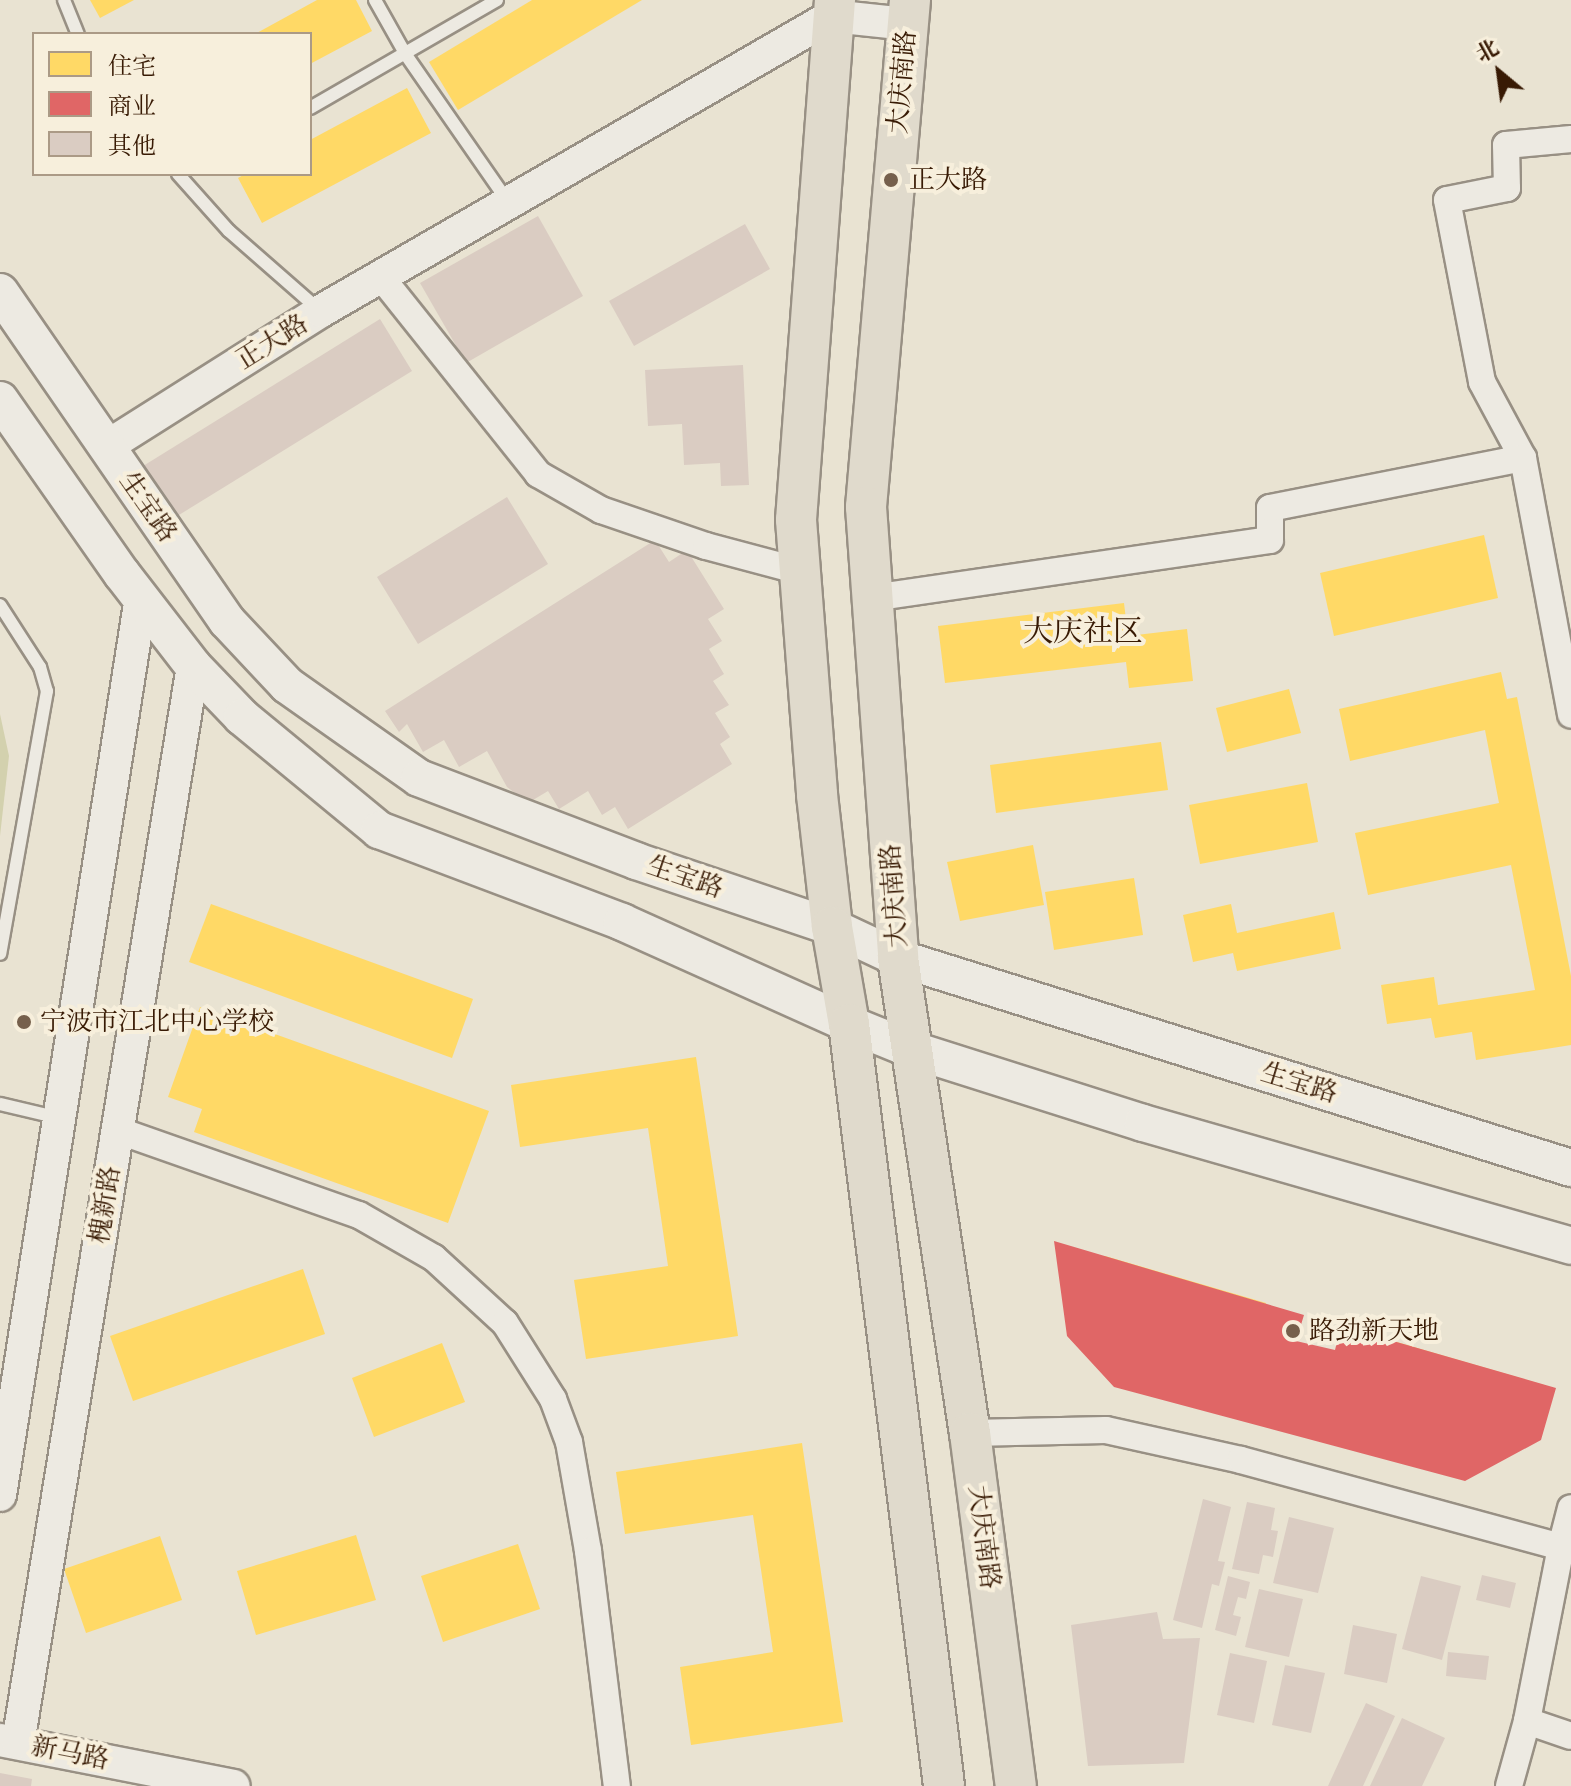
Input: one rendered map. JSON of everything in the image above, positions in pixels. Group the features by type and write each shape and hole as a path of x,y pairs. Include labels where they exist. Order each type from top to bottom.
{"main road":[{"path":"834,8 796,520 817,795 832,927 849,1024 944,1786"},
{"name":"大庆南路","path":"909,12 866,507 898,958 970,1433 1016,1786"},
{"name":"生宝路","path":"0,292 227,621 287,685 419,778 636,861 832,927 898,958 1571,1168"},
{"path":"0,400 193,666 242,717 379,830 622,922 913,1050 1143,1123 1571,1246"}],"street":[{"path":"834,8 909,12"},
{"name":"正大路","path":"106,447 321,311 834,8"},
{"path":"1571,139 1506,145 1507,188 1447,200 1482,382 1523,458 1571,715"},
{"path":"381,277 538,474 601,510 706,546 800,571"},
{"path":"872,598 1270,540 1270,508 1523,458"},
{"path":"0,1495 141,598"},
{"name":"槐新路","path":"9,1741 117,1130 193,666"},
{"path":"117,1130 359,1215 434,1258 505,1323 553,1399 569,1442 588,1551 617,1786"},
{"path":"970,1433 1106,1430 1241,1460 1561,1547"},
{"path":"1509,1786 1527,1721 1571,1508"},
{"path":"1527,1721 1571,1736"},
{"name":"新马路","path":"9,1741 234,1786"}],"lane":[{"path":"64,0 77,32"},
{"path":"375,0 406,55 508,202"},
{"path":"312,107 497,0"},
{"path":"185,176 229,231 321,311"},
{"path":"0,605 40,667 47,691 0,954"},
{"path":"0,1104 59,1118"}],"shaded area":[{"path":"0,714 9,756 0,836"}],"building: 住宅":[{"path":"90,0 134,0 100,18"},
{"path":"317,0 356,0 372,31 312,63 312,32 259,32"},
{"path":"532,0 642,0 458,110 429,62"},
{"path":"407,88 431,133 262,223 238,178 312,176 312,139"},
{"path":"1484,535 1498,598 1334,636 1320,573"},
{"path":"1124,603 1128,636 1187,629 1193,681 1129,688 1126,662 945,683 938,626"},
{"path":"1501,672 1507,699 1517,697 1571,976 1571,1045 1476,1060 1472,1032 1435,1038 1431,1018 1387,1024 1381,985 1434,977 1438,1005 1535,990 1511,865 1368,895 1355,833 1499,803 1485,730 1350,761 1339,709"},
{"path":"1289,689 1301,733 1227,752 1216,708"},
{"path":"1161,742 1168,790 996,813 990,765"},
{"path":"1307,783 1318,842 1200,864 1189,805"},
{"path":"1033,845 1044,905 960,921 947,862"},
{"path":"1134,878 1143,935 1054,950 1045,892"},
{"path":"211,904 473,999 452,1058 189,962"},
{"path":"1231,904 1237,933 1334,912 1341,949 1237,971 1233,953 1193,962 1183,915"},
{"path":"200,1007 489,1111 448,1223 194,1132 202,1109 168,1097"},
{"path":"696,1057 738,1336 586,1359 574,1280 668,1266 648,1128 520,1147 511,1085"},
{"path":"1105,1256 1266,1303 1249,1362 1088,1315"},
{"path":"303,1269 325,1334 133,1401 110,1336"},
{"path":"1383,1338 1544,1385 1526,1445 1365,1396"},
{"path":"442,1343 465,1402 374,1437 352,1378"},
{"path":"802,1443 843,1722 691,1745 680,1667 773,1652 753,1515 625,1534 616,1472"},
{"path":"356,1535 376,1600 256,1635 237,1571"},
{"path":"160,1536 182,1600 86,1633 64,1569"},
{"path":"518,1544 540,1609 443,1642 421,1576"}],"building: 商业":[{"path":"1054,1241 1304,1315 1296,1341 1335,1350 1341,1326 1556,1388 1541,1440 1465,1481 1114,1387 1067,1336"}],"building: 其他":[{"path":"538,216 583,296 466,363 420,283"},
{"path":"745,224 770,269 634,346 609,301"},
{"path":"380,319 412,371 166,523 135,471"},
{"path":"743,365 749,485 721,486 720,463 684,465 682,424 648,426 645,370"},
{"path":"507,497 548,564 418,644 377,577"},
{"path":"655,540 669,562 687,550 724,609 708,619 722,641 709,649 724,674 713,681 729,705 715,713 730,737 720,744 732,764 628,829 615,807 602,815 588,791 559,809 548,791 528,803 507,787 487,751 459,767 444,740 423,752 407,724 399,732 385,711"},
{"path":"1203,1499 1231,1507 1218,1561 1225,1562 1219,1586 1212,1584 1202,1628 1173,1620"},
{"path":"1247,1502 1275,1508 1271,1530 1278,1531 1273,1557 1263,1555 1259,1574 1232,1569"},
{"path":"1289,1517 1334,1528 1318,1593 1273,1583"},
{"path":"1482,1575 1516,1583 1510,1608 1476,1600"},
{"path":"1228,1576 1250,1582 1246,1599 1238,1597 1233,1615 1241,1617 1236,1636 1215,1630"},
{"path":"1421,1576 1461,1586 1442,1660 1402,1649"},
{"path":"1259,1589 1303,1599 1289,1657 1245,1647"},
{"path":"1157,1612 1163,1639 1200,1638 1184,1763 1088,1766 1071,1625"},
{"path":"1353,1625 1397,1634 1387,1683 1344,1674"},
{"path":"1448,1652 1489,1656 1486,1680 1446,1676"},
{"path":"1230,1653 1267,1661 1254,1723 1217,1715"},
{"path":"1285,1665 1325,1673 1311,1733 1272,1725"},
{"path":"1366,1703 1395,1716 1363,1786 1328,1786"},
{"path":"1402,1718 1445,1738 1422,1786 1370,1786"},
{"path":"0,1773 32,1779 31,1786 0,1786"}],"place":[{"name":"正大路","path":"891,180"},
{"name":"宁波市江北中心学校","path":"24,1022"},
{"name":"路劲新天地","path":"1293,1331"}],"district":[{"name":"大庆社区","path":"1083,632"}]}
